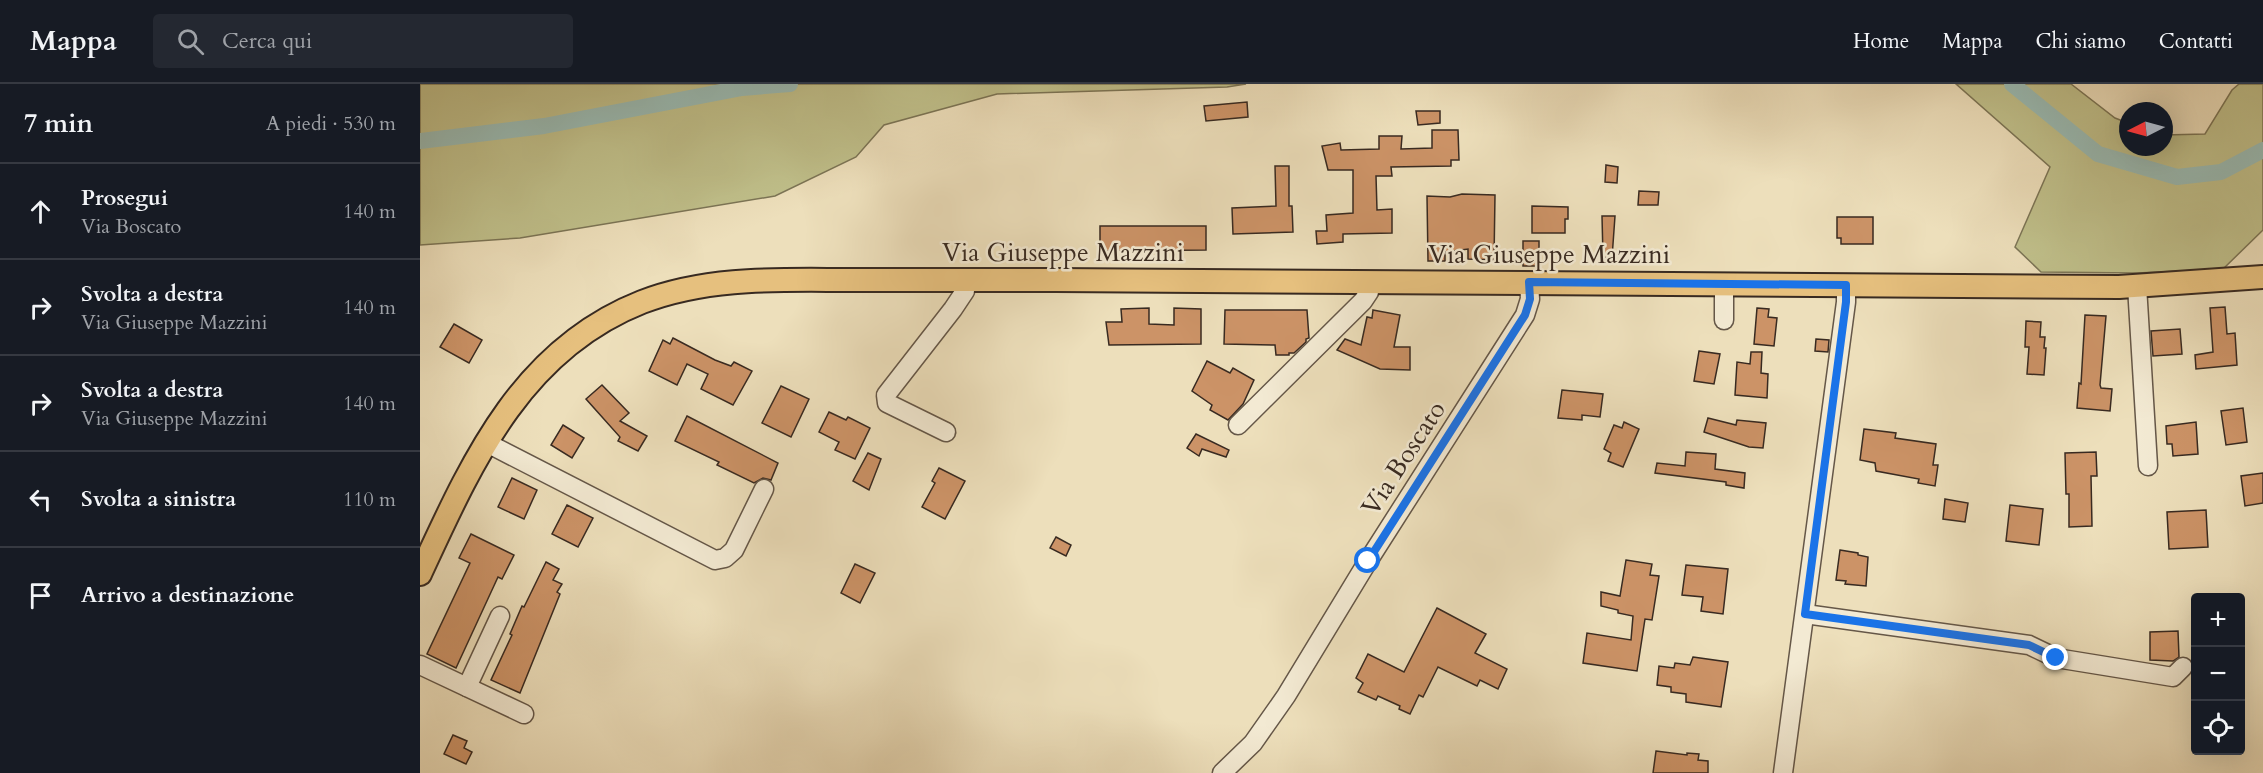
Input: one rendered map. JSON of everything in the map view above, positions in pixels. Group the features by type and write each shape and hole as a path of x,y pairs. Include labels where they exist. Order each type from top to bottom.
{"main road":[{"name":"Via Giuseppe Mazzini","path":"420,574 485,441 512,402 557,355 592,328 640,303 671,293 735,282 1370,281 2137,286 2263,277"}],"street":[{"path":"946,432 887,403 886,395 953,309 965,291 965,280"},
{"path":"1238,425 1363,301 1369,292 1370,281"},
{"name":"Via Boscato","path":"1222,773 1253,743 1286,696 1368,561 1525,315 1530,299 1529,282"},
{"path":"1724,284 1724,320"},
{"path":"1783,773 1846,302 1846,285"},
{"path":"2137,286 2148,466"},
{"path":"485,441 715,560 725,558 734,550 764,489"},
{"path":"1805,614 2029,645 2056,658 2173,677 2183,667"},
{"path":"467,687 500,616"},
{"path":"420,665 524,714"}],"green space":[{"path":"420,84 1246,84 1227,87 997,94 884,125 856,157 775,196 520,238 420,245"},
{"path":"1956,84 2071,84 2119,120 2119,156 2173,156 2173,135 2205,134 2232,90 2239,84 2263,84 2263,230 2223,269 2137,273 2041,272 2015,247 2050,167"}],"building":[{"path":"1247,102 1248,117 1206,121 1204,106"},
{"path":"1416,111 1440,111 1440,123 1418,125"},
{"path":"1432,130 1458,130 1459,160 1451,160 1451,166 1391,167 1392,176 1376,176 1377,210 1392,209 1392,233 1343,234 1343,242 1317,244 1316,231 1327,231 1326,215 1353,213 1353,170 1328,170 1322,146 1340,143 1341,150 1379,149 1379,136 1402,136 1401,149 1432,148"},
{"path":"1606,165 1618,167 1617,183 1605,182"},
{"path":"1275,166 1289,166 1289,206 1292,206 1293,232 1233,234 1232,208 1276,206"},
{"path":"1639,191 1659,192 1658,205 1638,205"},
{"path":"1462,194 1495,195 1494,260 1468,259 1468,249 1445,252 1445,261 1428,261 1427,196 1450,197"},
{"path":"1532,206 1568,207 1565,233 1532,233"},
{"path":"1602,216 1615,216 1612,258 1603,257"},
{"path":"1837,217 1873,217 1873,244 1841,244 1841,238 1837,238"},
{"path":"1100,226 1206,226 1206,250 1100,251"},
{"path":"1523,241 1539,241 1539,266 1523,266"},
{"path":"2225,307 2227,334 2235,333 2237,365 2196,369 2195,355 2213,352 2210,308"},
{"path":"1149,308 1149,324 1174,325 1174,308 1201,309 1201,344 1109,345 1106,322 1122,322 1121,309"},
{"path":"1757,308 1769,309 1768,317 1777,318 1774,346 1754,344"},
{"path":"1225,310 1307,310 1309,338 1289,355 1276,355 1275,345 1224,344"},
{"path":"1373,310 1400,315 1394,347 1410,347 1410,370 1380,369 1337,350 1345,339 1361,345 1367,317 1372,318"},
{"path":"2085,315 2106,316 2100,385 2101,388 2112,389 2110,411 2077,408 2079,383 2081,384"},
{"path":"2026,321 2041,322 2040,337 2045,337 2044,348 2046,348 2044,375 2027,374 2029,347 2025,347"},
{"path":"454,324 482,340 469,363 440,347"},
{"path":"2180,329 2182,354 2153,356 2151,331"},
{"path":"673,338 715,360 731,366 734,362 752,371 733,405 701,389 708,374 687,364 677,385 649,371 663,340 670,344"},
{"path":"1816,339 1829,340 1828,352 1815,351"},
{"path":"1699,351 1720,354 1714,384 1694,381"},
{"path":"1751,352 1762,352 1761,373 1768,374 1767,398 1735,395 1737,362 1750,364"},
{"path":"1207,361 1230,373 1233,368 1254,380 1243,404 1228,420 1210,410 1212,405 1192,391"},
{"path":"602,385 629,413 620,421 647,436 638,451 618,441 620,437 586,399"},
{"path":"781,386 809,399 791,437 762,423"},
{"path":"1562,390 1603,394 1600,417 1582,415 1582,420 1558,418"},
{"path":"2243,408 2247,442 2226,445 2221,411"},
{"path":"829,412 846,420 848,417 870,428 855,459 835,450 839,442 819,432"},
{"path":"687,416 778,463 771,480 763,478 754,483 717,465 719,462 675,441"},
{"path":"1708,418 1736,425 1737,420 1766,423 1763,448 1749,447 1704,432"},
{"path":"1624,422 1639,429 1623,467 1608,461 1611,453 1604,449 1614,425 1622,428"},
{"path":"2196,422 2198,454 2173,456 2172,444 2167,444 2166,426"},
{"path":"563,425 584,438 572,458 551,445"},
{"path":"1864,429 1896,433 1895,438 1936,444 1933,465 1938,465 1935,486 1918,483 1919,479 1876,471 1875,463 1860,460"},
{"path":"1196,434 1229,450 1226,457 1202,449 1199,456 1187,448"},
{"path":"1686,452 1716,454 1715,469 1745,473 1744,488 1726,485 1726,482 1655,473 1657,463 1685,466"},
{"path":"2096,452 2097,476 2091,476 2092,526 2069,527 2065,453"},
{"path":"868,453 881,459 869,490 853,481"},
{"path":"939,468 965,481 945,519 922,507 935,483 932,481"},
{"path":"2263,473 2263,503 2245,506 2241,476"},
{"path":"512,478 537,490 524,519 498,507"},
{"path":"1945,499 1968,503 1965,522 1943,519"},
{"path":"567,505 593,518 578,547 552,534"},
{"path":"2010,505 2043,509 2039,545 2006,541"},
{"path":"2206,510 2208,547 2169,549 2167,512"},
{"path":"471,534 514,555 502,579 498,577 456,668 427,654 470,563 459,558"},
{"path":"1056,537 1071,545 1066,556 1050,548"},
{"path":"1840,550 1868,557 1866,586 1845,584 1846,581 1836,580"},
{"path":"1626,560 1652,564 1650,575 1659,576 1652,620 1645,619 1637,671 1583,663 1587,633 1631,640 1633,616 1601,606 1601,592 1620,596"},
{"path":"546,562 559,569 553,580 562,584 520,693 491,680 512,635 510,634 522,606 524,607"},
{"path":"855,564 875,573 860,603 841,593"},
{"path":"1686,565 1728,569 1723,614 1701,611 1703,597 1682,595"},
{"path":"1437,608 1486,634 1475,653 1507,669 1498,689 1480,680 1477,686 1438,667 1423,697 1419,695 1410,714 1399,709 1400,706 1378,696 1376,700 1358,692 1363,683 1356,678 1368,654 1404,672"},
{"path":"2178,631 2179,657 2173,661 2150,660 2150,632"},
{"path":"1693,657 1728,662 1721,707 1686,702 1686,694 1671,692 1671,687 1657,685 1659,666 1674,668 1675,663 1690,665"},
{"path":"453,735 467,741 464,748 472,752 466,764 444,754"},
{"path":"1656,751 1687,755 1687,753 1699,754 1698,760 1708,761 1708,773 1653,773"}],"waterway":[{"path":"420,141 544,126 742,88 790,84"},
{"path":"2012,84 2098,154 2177,177 2221,172 2263,150"}],"route":[{"path":"1368,561 1525,315 1530,299 1529,282 1846,285 1847,295 1805,614 2029,645 2056,658"}]}
